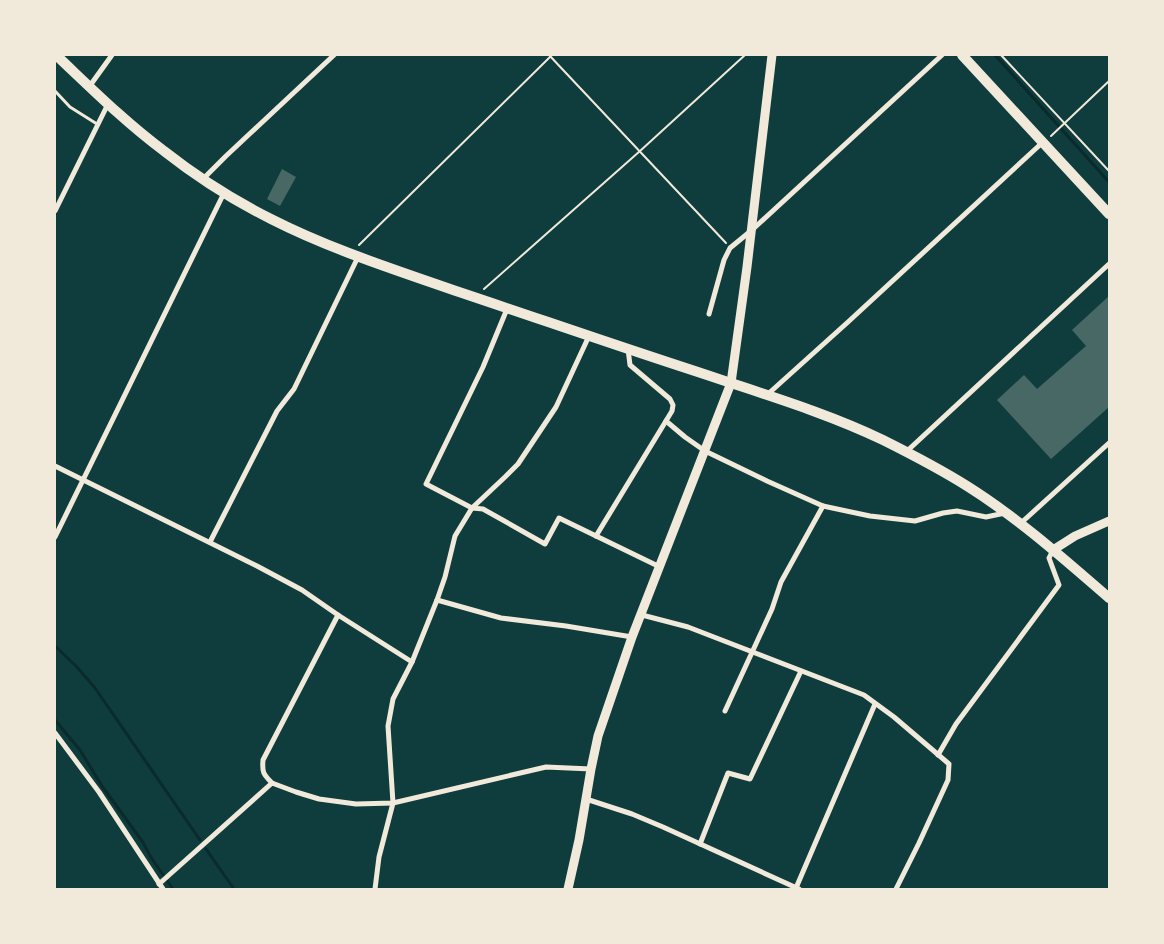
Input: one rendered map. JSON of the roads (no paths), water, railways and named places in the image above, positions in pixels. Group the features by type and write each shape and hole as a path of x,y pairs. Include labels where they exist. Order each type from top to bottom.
{"main road":[{"path":"568,889 598,736 632,637 731,383 752,230 772,55"},
{"path":"962,55 1109,214"},
{"path":"57,59 164,152 224,193 270,219 354,255 839,420 906,452 968,486 1053,550 1109,598"},
{"path":"1053,550 1075,536 1109,521"}],"street":[{"path":"89,87 112,55"},
{"path":"202,179 334,55"},
{"path":"709,314 724,260 730,248 942,55"},
{"path":"55,211 108,104"},
{"path":"767,394 1043,142"},
{"path":"55,537 224,193"},
{"path":"210,542 277,412 294,389 354,255"},
{"path":"906,452 1109,264"},
{"path":"508,308 483,368 426,484 472,508 483,509 545,544 560,518 660,567"},
{"path":"375,889 379,857 393,803 388,726 393,699 412,662 437,600 455,536 472,508 518,464 556,407 589,336"},
{"path":"596,536 666,421 673,405 670,399 630,365 628,349"},
{"path":"666,421 684,437 705,451 824,506 870,516 916,520 957,511 986,517 1006,513"},
{"path":"1020,524 1109,443"},
{"path":"55,466 258,566 302,590 412,662"},
{"path":"725,711 772,609 781,582 824,506"},
{"path":"938,755 956,724 1059,585 1049,558 1053,550"},
{"path":"437,600 501,618 632,637"},
{"path":"338,615 263,760 262,768 264,775 272,783 319,799 356,804 393,803 546,767 591,769"},
{"path":"642,615 688,627 864,695 894,717 949,764 948,780 896,889"},
{"path":"700,844 728,772 750,779 801,671"},
{"path":"586,799 632,814 798,888 875,704"},
{"path":"55,733 99,792 161,886 272,783"}],"lane":[{"path":"55,91 70,107 98,124"}],"waterway":[{"path":"995,55 1109,182"},
{"path":"55,646 95,688 200,840"},
{"path":"55,720 80,750 102,786 142,841 173,889"},
{"path":"206,849 234,889"}]}
